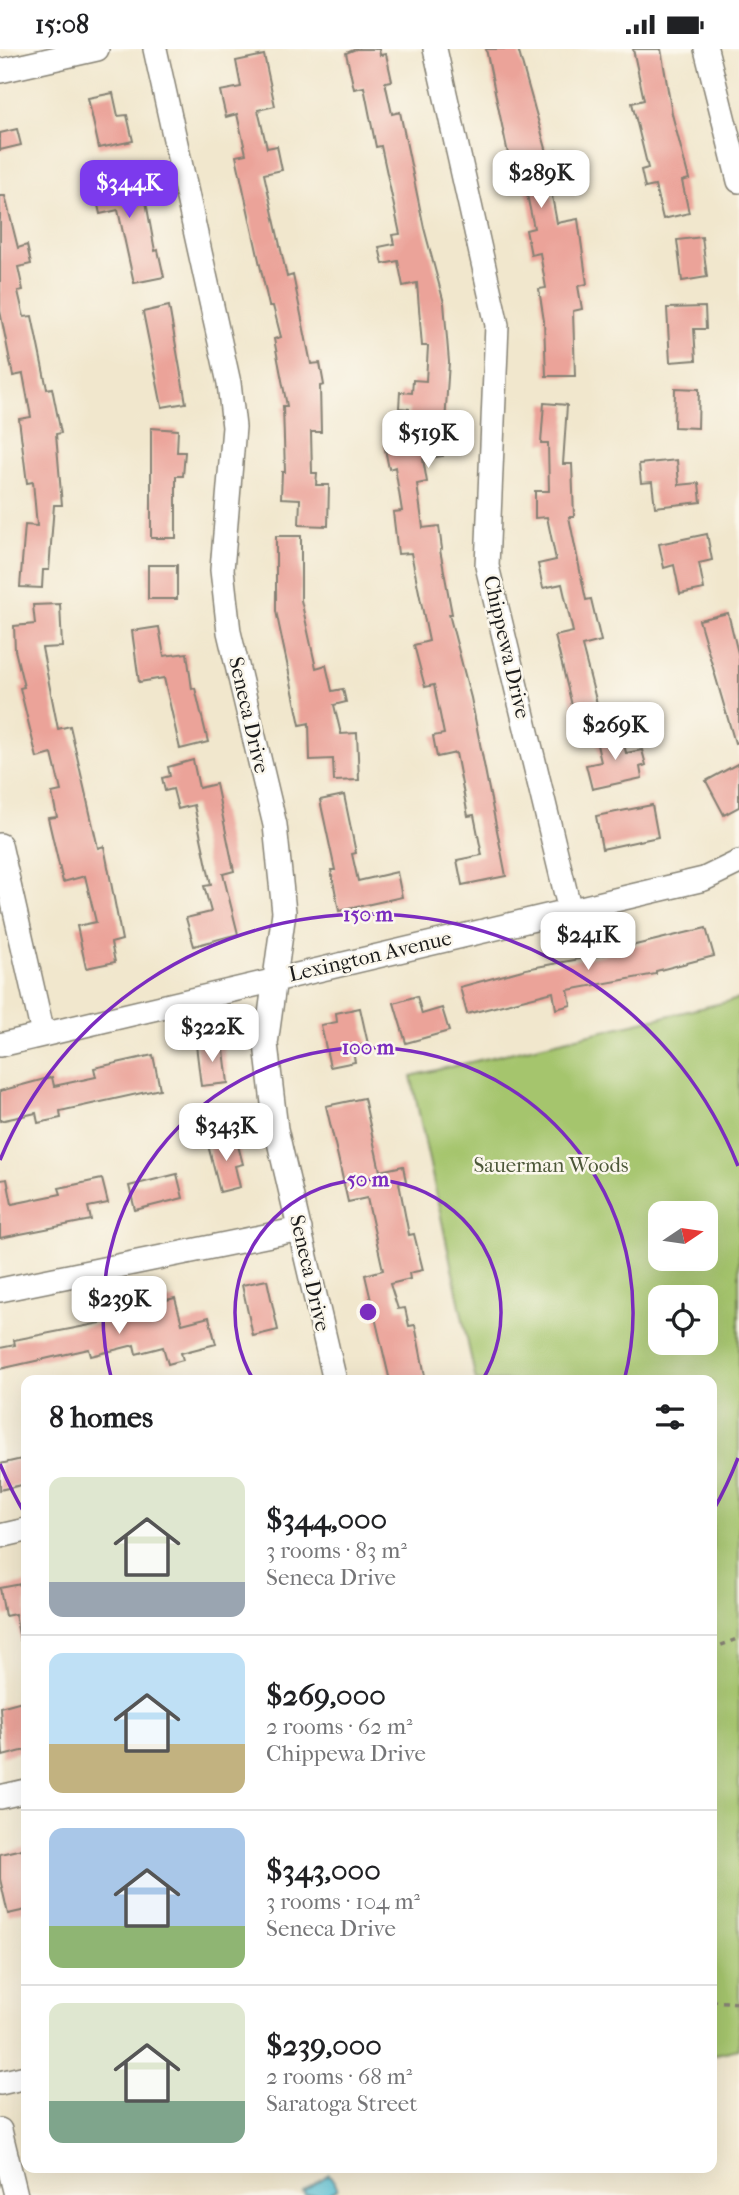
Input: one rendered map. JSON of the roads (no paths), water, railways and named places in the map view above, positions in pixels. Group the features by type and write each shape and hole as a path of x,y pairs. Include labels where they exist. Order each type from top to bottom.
{"street":[{"path":"0,71 97,49"},
{"name":"Seneca Drive","path":"155,49 229,383 234,427 222,570 229,632 278,846 284,912 277,977 265,1044 276,1129 334,1375"},
{"name":"Chippewa Drive","path":"435,49 497,325 487,566 570,911"},
{"path":"706,49 739,181"},
{"path":"0,845 43,1034"},
{"name":"Lexington Avenue","path":"0,1045 277,977 704,879 739,862"},
{"path":"0,1290 300,1229"},
{"path":"0,1537 21,1532"},
{"path":"0,1797 21,1792"},
{"path":"0,2083 21,2078"},
{"path":"0,2130 16,2195"}],"water":[{"path":"329,2174 338,2188 327,2195 305,2195 303,2192"}],"park label":[{"name":"Sauerman Woods","path":"551,1165"}]}
